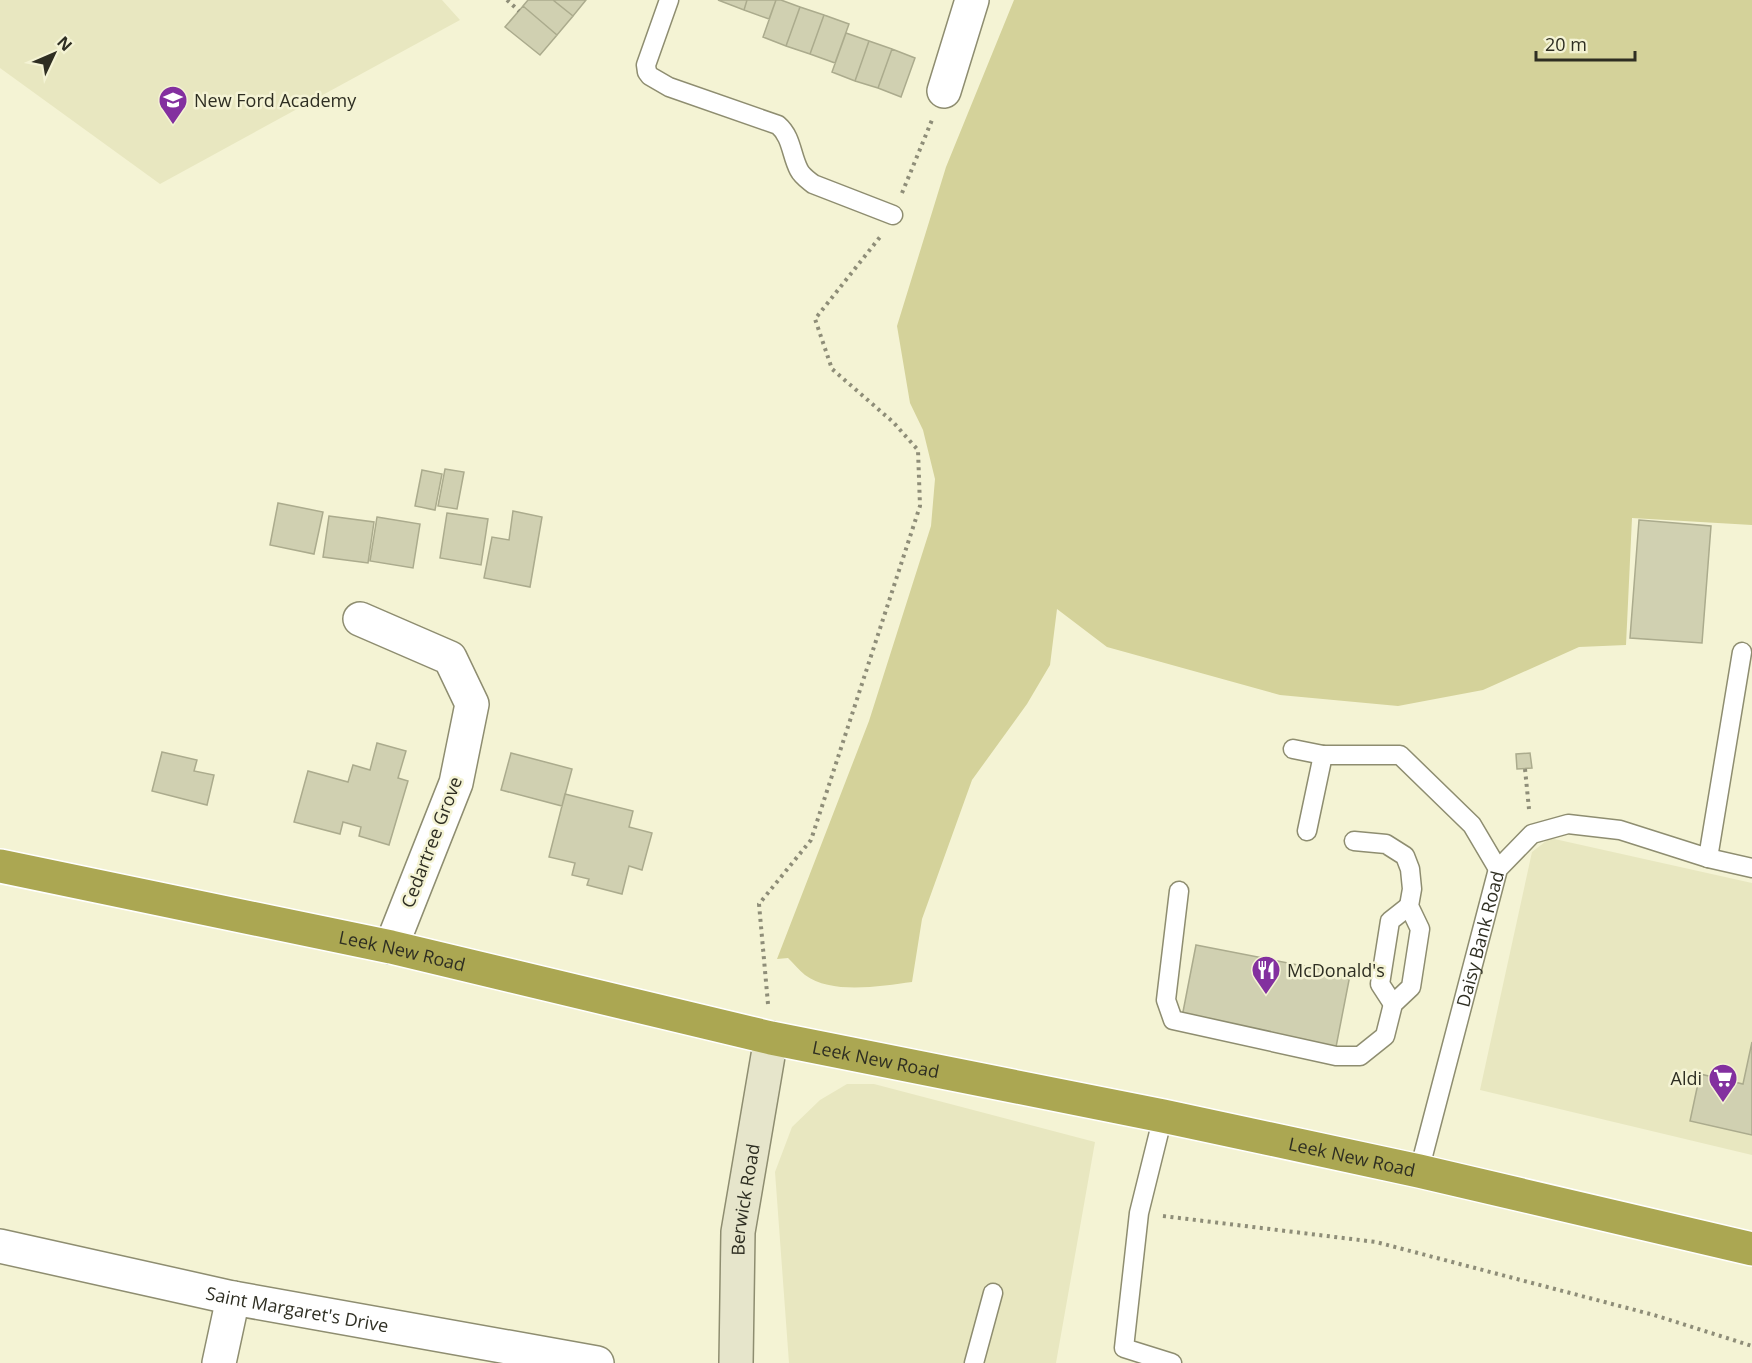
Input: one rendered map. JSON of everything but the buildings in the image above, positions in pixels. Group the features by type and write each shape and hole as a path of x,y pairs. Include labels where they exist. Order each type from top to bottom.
{"highway":[{"name":"Leek New Road","path":"0,866 391,947 771,1038 1163,1116 1419,1171 1752,1249"}],"street":[{"path":"944,91 972,0"},
{"name":"Cedartree Grove","path":"360,619 450,658 472,704 456,783 391,947"},
{"name":"Berwick Road","path":"736,1363 738,1232 771,1038"},
{"name":"Saint Margaret's Drive","path":"0,1246 233,1298 597,1363"},
{"path":"219,1363 233,1298"}],"lane":[{"path":"669,0 646,65 646,72 650,76 669,87 778,125 788,137 800,172 805,178 813,184 893,215"},
{"path":"1708,858 1742,652"},
{"path":"1293,749 1323,754 1400,755 1472,825 1498,869"},
{"path":"1307,831 1323,754"},
{"path":"1532,834 1568,824 1620,830 1708,858 1752,868"},
{"name":"Daisy Bank Road","path":"1419,1171 1498,869 1532,834"},
{"path":"1179,891 1166,1000 1173,1020 1336,1056 1360,1056 1385,1036 1393,1004 1411,987 1420,929 1409,906 1412,889 1410,868 1405,856 1386,844 1354,842"},
{"path":"1393,1004 1380,984 1390,921 1409,906"},
{"path":"1163,1116 1139,1213 1124,1348 1172,1363"},
{"path":"974,1363 993,1293"}],"path":[{"path":"507,0 519,11"},
{"path":"771,1038 759,904 811,840 920,506 918,450 893,422 832,369 815,319 888,228 944,91"},
{"path":"1525,769 1532,834"},
{"path":"1139,1213 1376,1242 1654,1315 1752,1346"}],"shaded area":[{"name":"New Ford Academy","path":"0,0 442,0 460,20 160,184 0,68"},
{"path":"1014,0 1752,0 1752,525 1632,518 1626,645 1579,647 1483,690 1398,706 1280,695 1107,647 1057,609 1050,665 1027,704 972,780 922,919 912,982 857,987 829,985 805,975 788,958 777,959 869,721 931,526 935,479 923,430 910,403 897,326 946,167"},
{"path":"1550,838 1752,883 1752,1155 1480,1090 1532,852"},
{"path":"847,1084 874,1084 1095,1142 1056,1363 789,1363 775,1172 792,1127 820,1100"}],"place":[{"name":"New Ford Academy","path":"173,126"},
{"name":"McDonald's","path":"1266,996"},
{"name":"Aldi","path":"1723,1104"}]}
